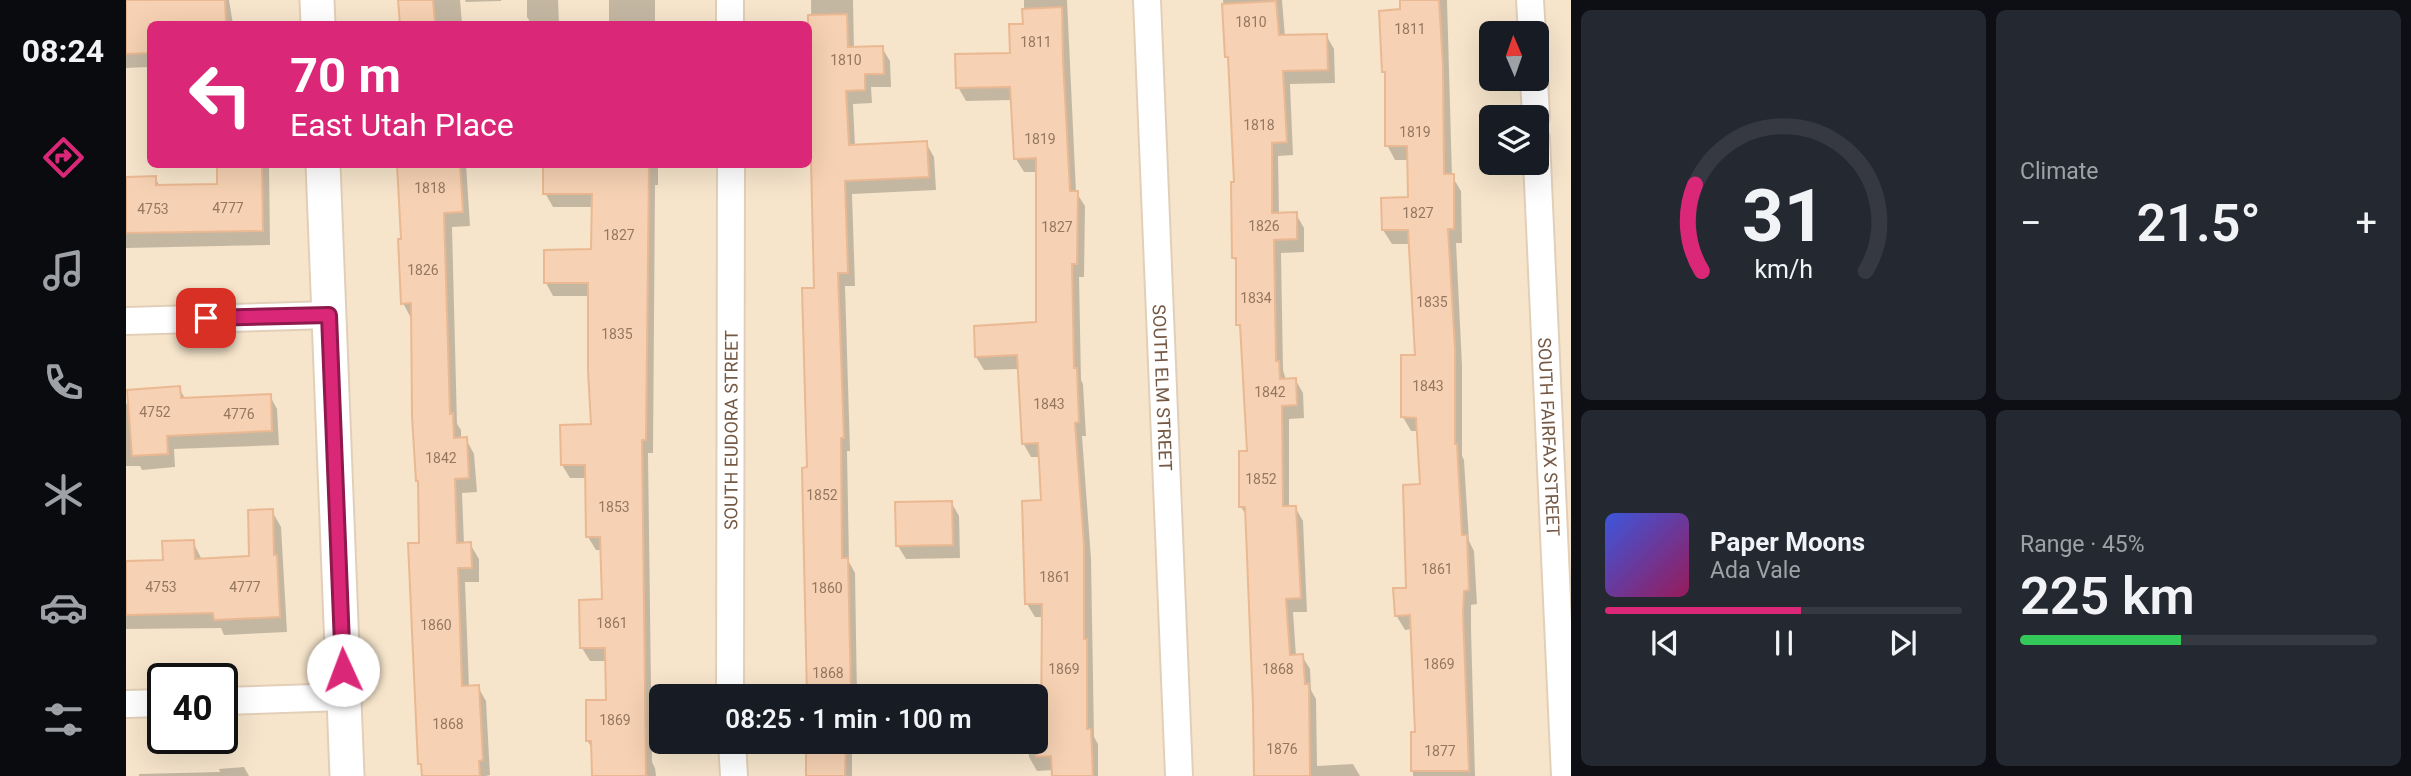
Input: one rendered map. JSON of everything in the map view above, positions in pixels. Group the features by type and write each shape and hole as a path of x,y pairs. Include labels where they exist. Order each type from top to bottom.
{"street":[{"path":"317,0 318,21"},
{"path":"730,0 730,21"},
{"name":"SOUTH ELM STREET","path":"1147,0 1178,776"},
{"path":"1530,0 1531,21"},
{"path":"323,168 347,776"},
{"name":"SOUTH EUDORA STREET","path":"730,684 731,168"},
{"name":"SOUTH FAIRFAX STREET","path":"1538,175 1564,776"},
{"path":"126,321 329,315"},
{"path":"238,700 344,697"},
{"path":"126,704 147,703"},
{"path":"733,754 734,776"}],"shaded area":[{"path":"126,0 1571,0 1571,776 126,776"}],"building":[{"path":"126,0 225,0 226,21 147,21 147,53 126,54"},
{"path":"398,0 433,0 435,21 400,21"},
{"path":"1400,0 1439,0 1443,66 1444,174 1454,174 1454,229 1448,229 1455,349 1455,444 1462,535 1467,535 1469,590 1464,591 1463,613 1469,771 1411,771 1411,732 1415,732 1410,615 1395,616 1393,588 1406,588 1403,485 1420,484 1416,418 1401,417 1401,355 1415,355 1408,230 1382,230 1381,198 1408,197 1407,146 1385,146 1385,72 1382,72 1379,11 1400,9"},
{"path":"1276,1 1279,35 1327,34 1328,70 1283,71 1287,142 1272,143 1272,213 1297,212 1297,239 1274,240 1276,361 1279,361 1280,379 1296,378 1297,405 1282,406 1283,506 1296,506 1301,598 1286,599 1290,655 1303,654 1305,684 1309,684 1310,776 1254,776 1245,507 1239,507 1239,451 1247,451 1240,325 1236,325 1236,258 1232,258 1231,182 1234,182 1228,57 1225,57 1222,4"},
{"path":"1062,7 1070,191 1078,191 1077,264 1072,264 1074,368 1077,368 1079,422 1075,423 1084,545 1087,729 1091,729 1093,776 1052,776 1051,756 1036,757 1036,754 1048,754 1048,684 1041,684 1042,604 1025,604 1022,501 1041,500 1038,443 1022,444 1017,355 975,357 974,326 1036,322 1036,158 1014,159 1010,87 956,88 955,54 1010,53 1009,24 1023,24 1022,9"},
{"path":"847,14 848,47 883,46 884,74 865,74 865,90 846,91 849,145 927,141 929,177 845,181 848,273 838,273 844,438 841,438 842,558 848,558 851,684 807,684 802,468 807,467 802,288 814,288 812,21 808,21 808,15"},
{"path":"217,168 262,168 263,231 126,233 126,177 156,176 156,185 217,184"},
{"path":"397,168 460,168 463,212 444,213 450,414 453,413 454,438 467,437 469,478 455,479 457,543 471,542 472,568 458,568 462,686 479,685 483,760 479,761 480,776 422,776 421,764 418,764 408,543 419,543 418,481 412,416 411,303 401,304 398,239 401,239"},
{"path":"543,168 649,168 646,440 642,440 646,776 592,776 591,741 586,741 586,700 606,700 605,648 580,648 579,600 602,599 600,537 586,537 585,465 561,465 560,425 591,424 588,283 544,283 544,250 591,249 592,194 543,194"},
{"path":"180,386 181,398 271,394 272,431 167,436 168,454 132,456 127,390"},
{"path":"952,501 953,545 896,546 895,502"},
{"path":"273,509 280,617 214,620 213,613 126,615 126,561 163,560 162,541 194,540 195,559 249,556 248,510"},
{"path":"806,754 846,754 845,776 806,776"}],"route":[{"path":"206,318 329,315 343,670"}]}
